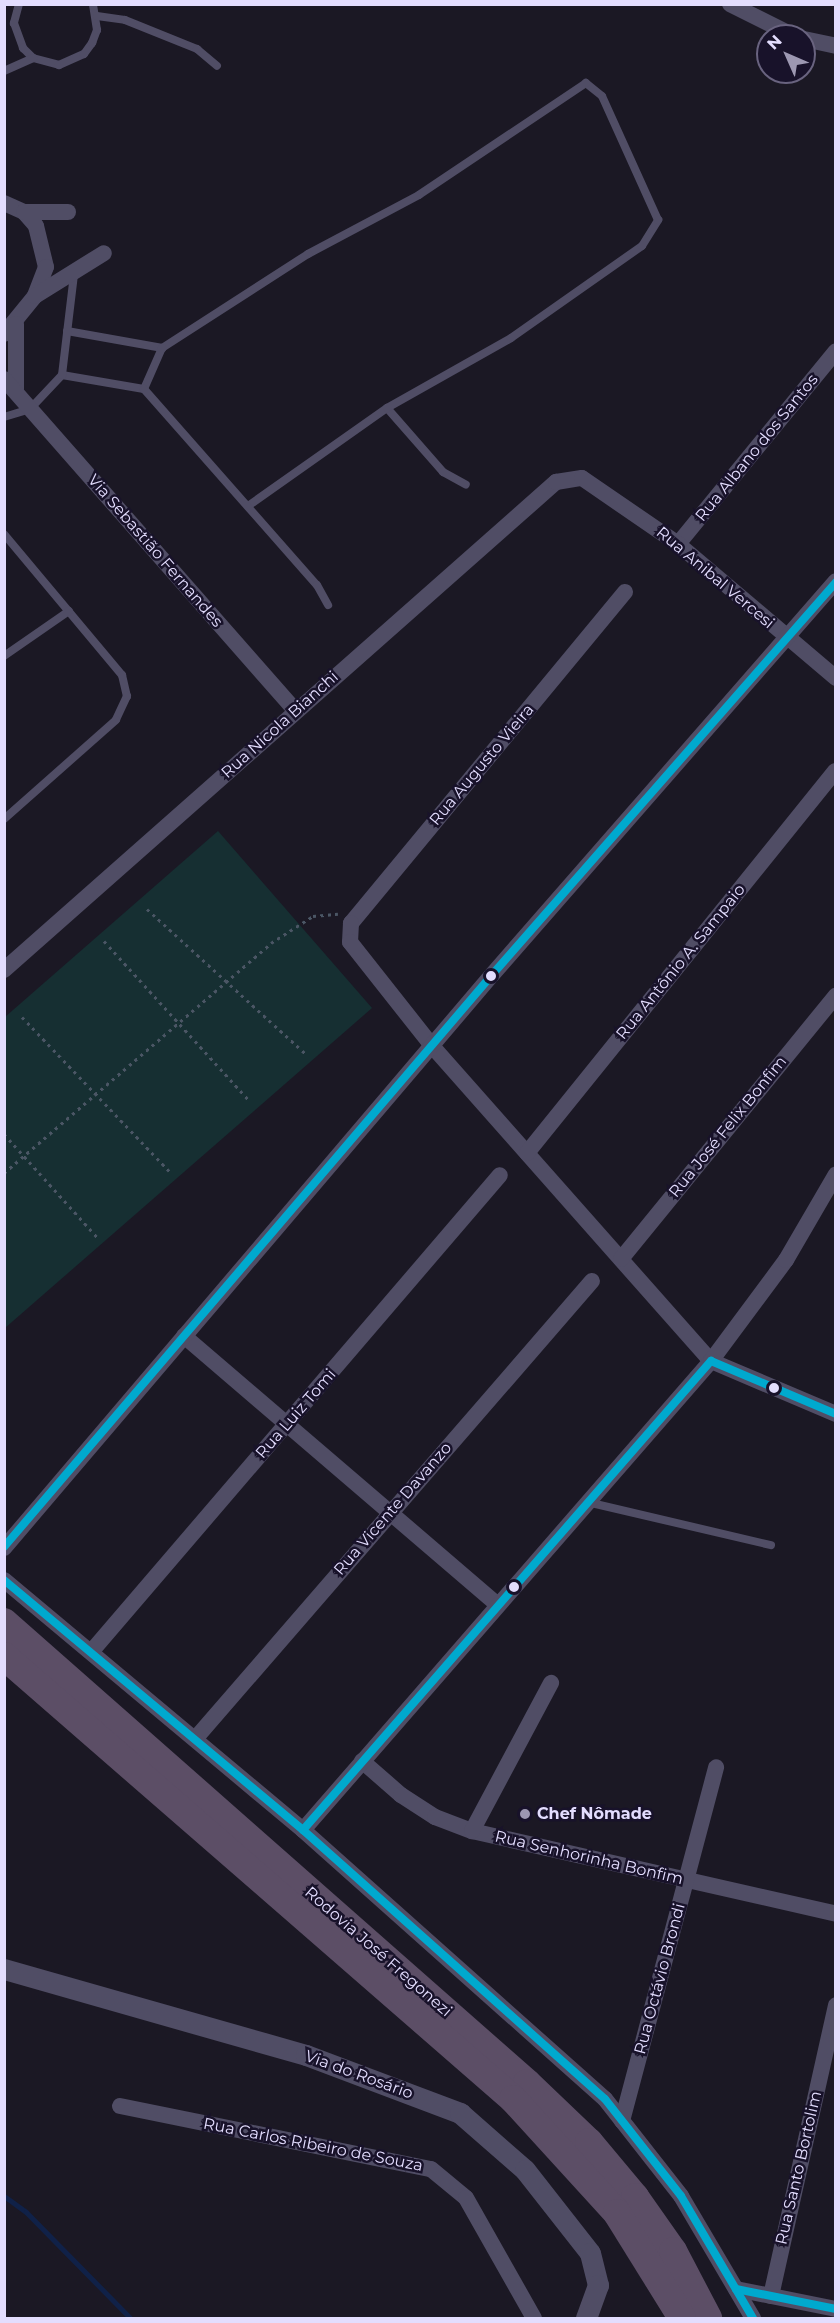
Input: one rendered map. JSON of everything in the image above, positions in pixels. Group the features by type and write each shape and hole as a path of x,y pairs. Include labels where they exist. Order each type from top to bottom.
{"highway":[{"name":"Rodovia José Fregonezi","path":"4,1622 527,2083 589,2142 673,2251 708,2319"},
{"name":"Rodovia José Fregonezi","path":"4,1656 513,2099 617,2213 682,2319"},
{"path":"4,1669 67,1711"}],"street":[{"path":"730,4 770,24"},
{"path":"816,42 836,46"},
{"path":"4,203 24,212 68,212"},
{"path":"10,329 35,296 46,267 36,226 24,212"},
{"path":"35,296 74,274 104,253"},
{"name":"Via Sebastião Fernandes","path":"10,329 10,384 296,711"},
{"name":"Rua Albano dos Santos","path":"678,544 836,351"},
{"name":"Rua Anibal Vercesi","path":"556,482 582,478 678,544 836,678"},
{"name":"Rua Nicola Bianchi","path":"4,970 556,482"},
{"path":"4,1548 433,1047 491,976 788,639 836,581"},
{"name":"Rua Augusto Vieira","path":"433,1047 350,942 351,923 625,592"},
{"name":"Rua Antônio A. Sampaio","path":"527,1153 835,771"},
{"name":"Rua José Felix Bonfim","path":"621,1259 836,995"},
{"path":"433,1047 711,1360 836,1414"},
{"path":"303,1830 496,1603 711,1360 786,1260 836,1174"},
{"name":"Rua Luiz Tomi","path":"91,1652 500,1175"},
{"name":"Rua Vicente Davanzo","path":"195,1739 391,1510 592,1281"},
{"path":"184,1336 391,1510 496,1603"},
{"path":"4,1580 303,1830 605,2099 681,2196 753,2319"},
{"path":"472,1831 551,1683"},
{"name":"Rua Senhorinha Bonfim","path":"362,1761 401,1795 435,1817 472,1831 836,1914"},
{"name":"Rua Octávio Brondi","path":"622,2121 716,1767"},
{"name":"Via do Rosário","path":"4,1969 306,2055 460,2112 525,2170 591,2253 598,2285 586,2319"},
{"name":"Rua Santo Bortolim","path":"771,2296 836,2005"},
{"name":"Rua Carlos Ribeiro de Souza","path":"120,2106 431,2169 466,2198 534,2319"},
{"path":"736,2289 836,2309"}],"lane":[{"path":"19,4 14,23 17,38 33,58 59,65 84,54 92,43 97,16 93,4"},
{"path":"97,16 125,20 197,49 217,66"},
{"path":"4,30 14,23"},
{"path":"4,71 33,58"},
{"path":"144,389 162,348 308,254 419,195 586,83 602,96 658,220 642,246 511,338 387,408 248,506"},
{"path":"4,417 30,409 62,375 74,274"},
{"path":"67,331 162,348"},
{"path":"62,375 144,389 317,585 328,605"},
{"path":"387,408 443,472 466,485"},
{"path":"4,534 122,675 127,696 116,720 4,819"},
{"path":"4,656 69,610"},
{"path":"586,1502 771,1545"}],"path":[{"path":"147,909 306,1053"},
{"path":"4,1173 271,943 313,916 360,913"},
{"path":"104,942 248,1099"},
{"path":"22,1017 169,1171"},
{"path":"4,1134 97,1237"}],"green space":[{"path":"218,831 372,1008 5,1328 5,1017"}],"waterway":[{"path":"4,2196 26,2212 130,2318"}],"transit line":[{"path":"4,1547 491,976 836,582"},
{"path":"303,1830 711,1361 836,1414"},
{"path":"4,1580 303,1830 605,2099 681,2196 753,2318"},
{"path":"736,2289 836,2309"}],"place":[{"name":"Chef Nômade","path":"525,1814"}]}
